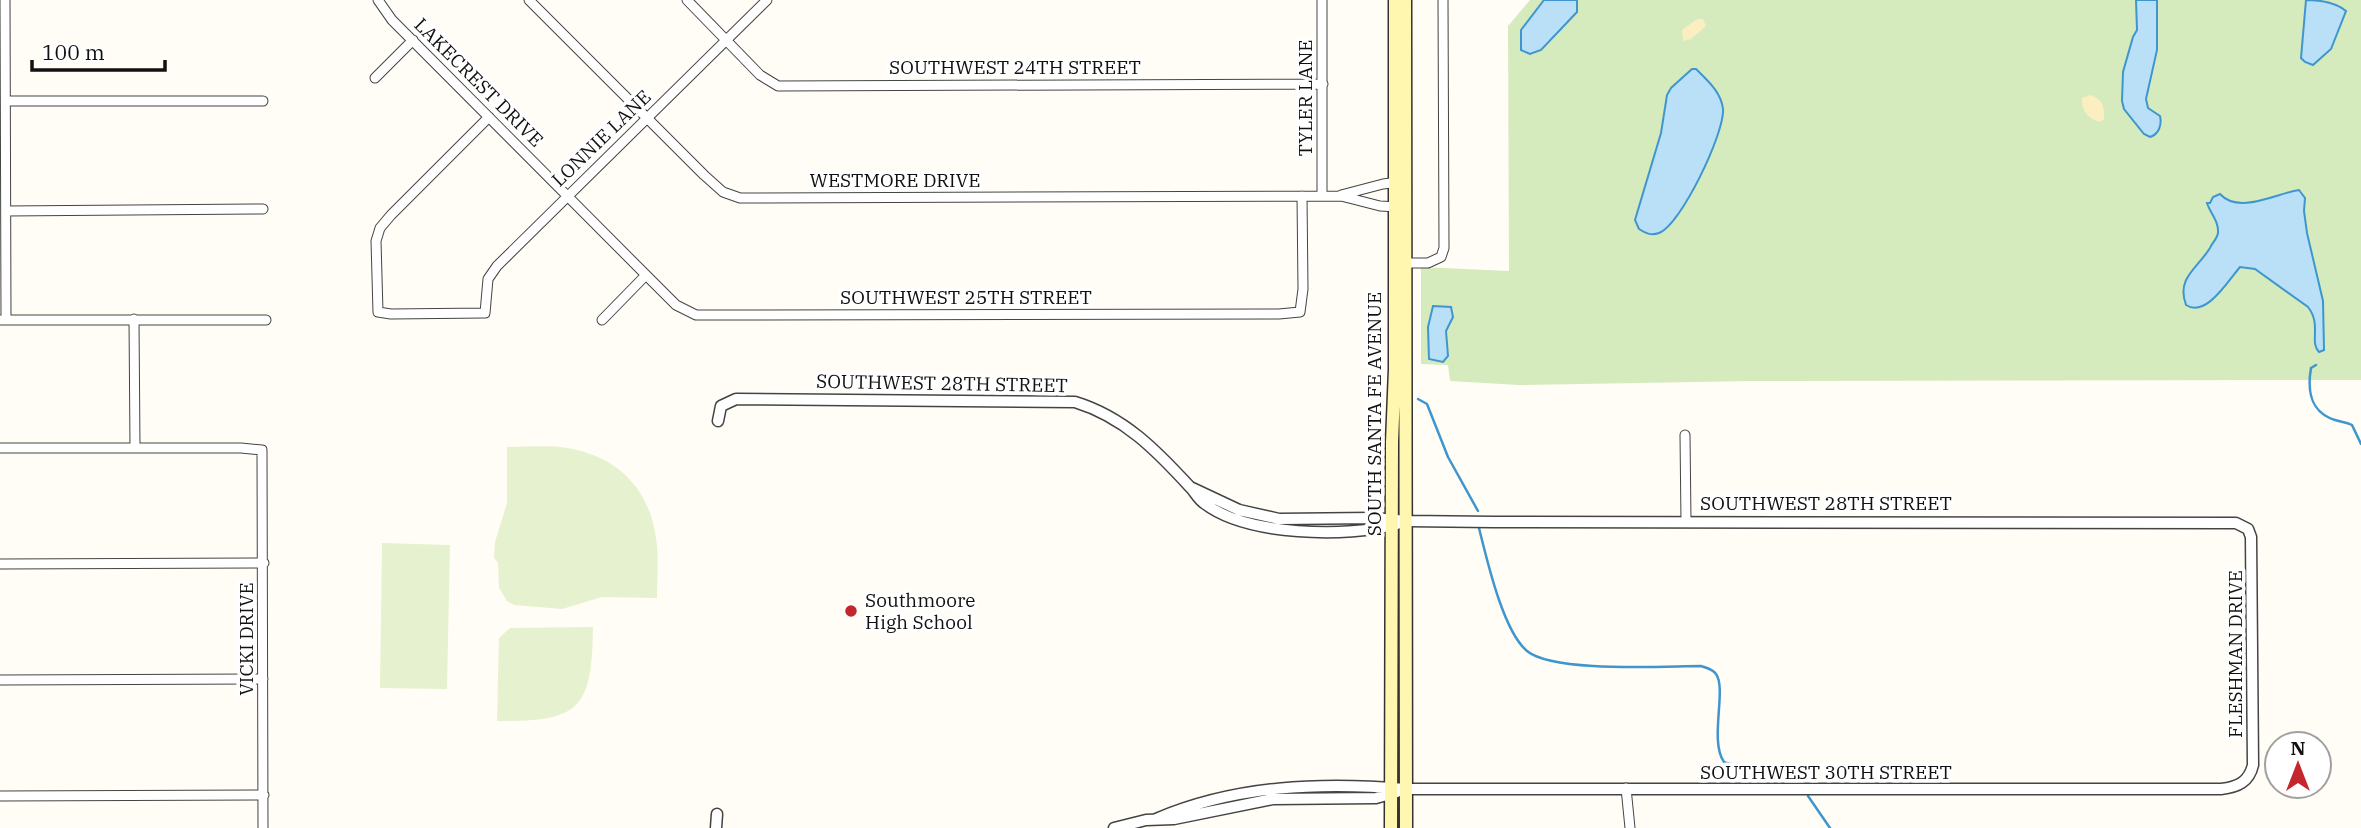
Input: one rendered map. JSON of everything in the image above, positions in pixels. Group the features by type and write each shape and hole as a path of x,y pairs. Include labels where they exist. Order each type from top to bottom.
{"main road":[{"name":"SOUTH SANTA FE AVENUE","path":"1391,828 1393,407 1400,207 1395,0"},
{"name":"SOUTH SANTA FE AVENUE","path":"1400,182 1405,0"},
{"name":"SOUTH SANTA FE AVENUE","path":"1400,207 1404,263 1406,828"}],"street":[{"path":"5,0 6,211 3,320 266,320"},
{"name":"LAKECREST DRIVE","path":"378,0 392,20 646,275"},
{"name":"WESTMORE DRIVE","path":"529,0 717,187 740,198 1340,196 1400,182"},
{"name":"SOUTHWEST 24TH STREET","path":"687,0 768,82 787,86 1323,84"},
{"name":"LONNIE LANE","path":"489,117 380,228 376,249 378,312 485,313 486,286 491,273 766,0"},
{"name":"TYLER LANE","path":"1322,0 1322,196"},
{"path":"1404,263 1435,261 1441,257 1444,248 1443,0"},
{"path":"374,78 413,40"},
{"path":"6,101 263,100"},
{"name":"SOUTHWEST 25TH STREET","path":"646,275 682,310 705,316 1300,312 1303,289 1302,196"},
{"name":"WESTMORE DRIVE","path":"1340,196 1380,206 1400,207"},
{"path":"6,211 263,209"},
{"path":"602,320 646,275"},
{"path":"0,448 135,447 134,319"},
{"name":"SOUTHWEST 28TH STREET","path":"718,421 721,406 736,399 1075,402 1109,415 1134,431 1190,487 1230,507 1266,517 1392,522 2210,521 2245,526"},
{"path":"1685,435 1686,521"},
{"name":"VICKI DRIVE","path":"135,447 242,447 262,450 263,828"},
{"name":"FLESHMAN DRIVE","path":"2244,782 2251,773 2253,758 2252,545 2245,526"},
{"path":"0,564 264,563"},
{"path":"0,680 263,679"},
{"name":"SOUTHWEST 30TH STREET","path":"1114,828 1269,788 1373,786 1392,791 1626,788 2209,789 2232,788 2244,782"},
{"path":"1626,788 1630,828"},
{"path":"0,796 264,795"},
{"path":"716,814 716,828"}],"green space":[{"path":"1530,0 2361,0 2361,380 1750,381 1519,385 1450,381 1448,365 1421,364 1421,267 1509,271 1508,26"},
{"path":"507,447 552,447 585,452 601,458 627,477 638,489 652,520 657,553 657,598 602,597 562,609 514,605 507,601 499,588 498,563 494,558 495,542 507,503"},
{"path":"382,543 450,545 447,689 380,688"},
{"path":"593,627 589,676 584,693 576,705 564,713 547,718 497,721 499,638 510,628"}],"sand":[{"path":"1697,19 1703,19 1706,26 1691,39 1683,41 1682,30"},
{"path":"2091,95 2100,101 2103,107 2104,119 2100,122 2084,110 2082,98"}],"water":[{"path":"1544,0 1577,0 1577,12 1541,50 1530,54 1521,50 1521,30"},
{"path":"2136,0 2157,0 2157,50 2146,99 2148,108 2160,116 2161,123 2158,131 2150,137 2144,134 2124,109 2122,101 2123,72 2137,30"},
{"path":"2306,0 2327,2 2346,11 2331,49 2313,65 2301,58"},
{"path":"1692,69 1696,69 1717,92 1722,103 1722,121 1700,177 1679,213 1659,233 1648,234 1639,229 1635,220 1661,133 1667,95"},
{"path":"2299,190 2305,198 2307,233 2323,301 2324,350 2319,352 2315,343 2314,320 2308,307 2255,269 2240,267 2223,289 2201,307 2186,305 2184,296 2189,274 2217,235 2217,225 2207,203 2210,203 2213,197 2220,194 2237,203 2248,203"},
{"path":"1433,306 1451,307 1453,317 1446,331 1448,356 1443,362 1429,359 1428,327"}],"waterway":[{"path":"2316,365 2311,368 2310,385 2315,406 2327,416 2352,425 2361,444"},
{"path":"1418,399 1427,404 1448,457 1478,511"},
{"path":"1479,528 1503,612 1510,628 1527,651 1560,663 1637,667 1701,666 1712,670 1719,681 1718,742 1724,762 1775,768 1791,780"},
{"path":"1808,796 1830,828"}],"place":[{"name":"Southmoore High School","path":"851,611"}]}
